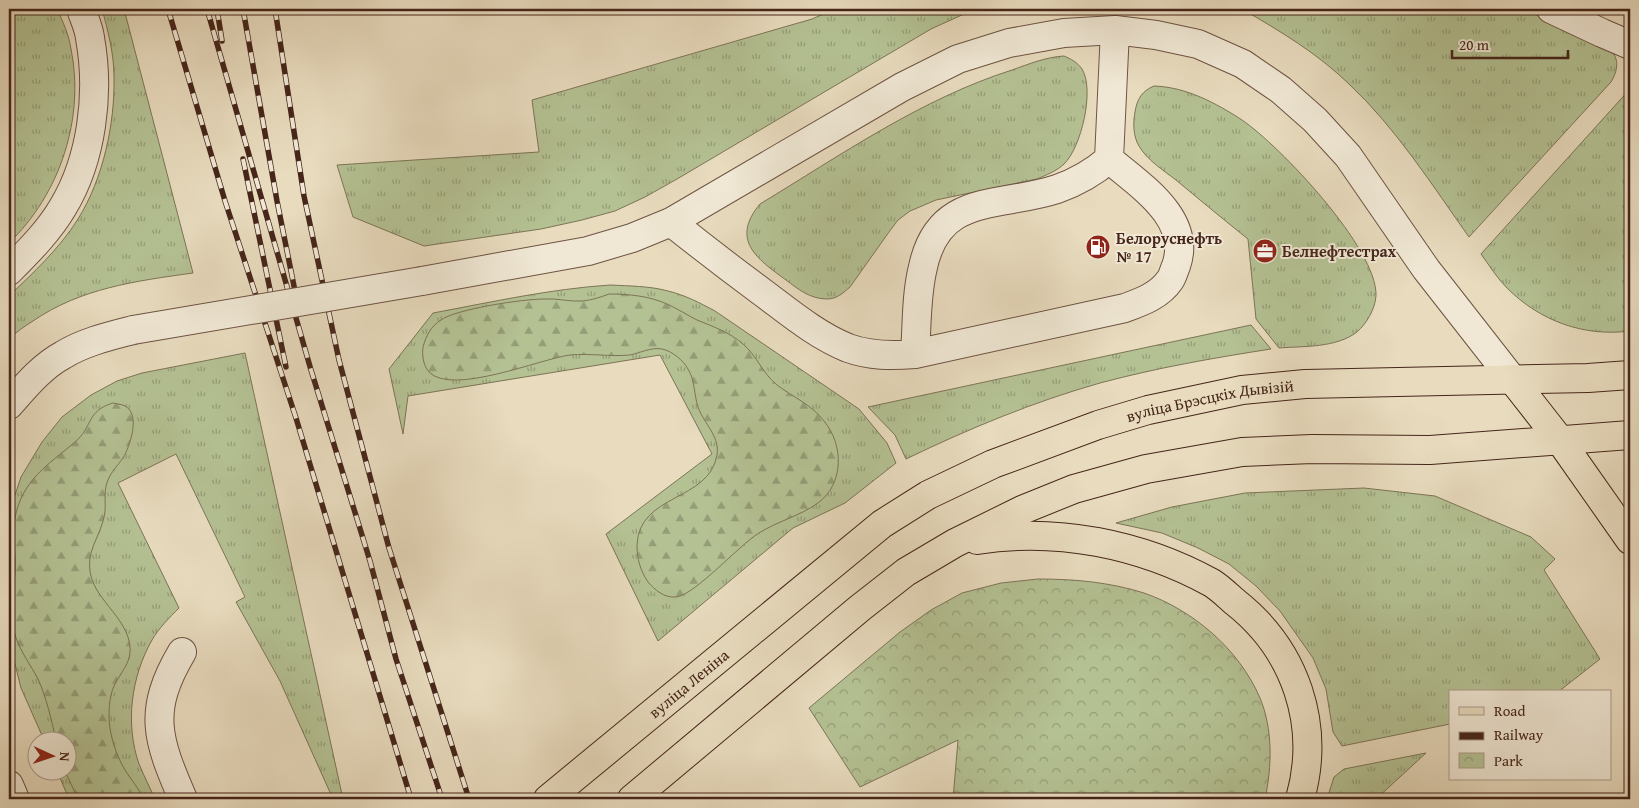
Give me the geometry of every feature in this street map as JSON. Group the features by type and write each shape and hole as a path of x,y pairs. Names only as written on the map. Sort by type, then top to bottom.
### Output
{"main road":[{"name":"вуліца Брэсцкіх Дывізій","path":"829,566 882,524 928,495 993,464 1148,410 1242,390 1305,384 1588,378 1630,375"},
{"path":"1512,379 1559,439 1630,540"},
{"path":"632,799 860,608 906,572 956,543 1022,510 1074,489 1146,468 1242,452 1312,449 1430,450 1630,434"},
{"path":"956,543 1004,535 1053,536 1099,542 1143,553 1213,584 1246,611 1272,640 1293,673 1302,702 1307,734 1304,787 1300,799"},
{"name":"вуліца Леніна","path":"548,799 829,566"}],"street":[{"path":"9,271 33,247 63,208 82,166 92,121 95,75 90,36 81,9"},
{"path":"1551,9 1630,45"},
{"path":"915,354 919,288 923,265 931,243 944,224 959,212 974,207 1055,190 1076,182 1094,172 1109,158 1115,30"},
{"path":"9,405 36,375 63,354 98,340 133,330 588,251 632,238 671,222 902,87 958,59 1009,43 1055,35 1115,30 1156,35 1198,44 1243,64 1281,90 1314,120 1348,156 1426,268 1512,379"},
{"path":"671,222 822,336 848,348 876,355 915,354 1125,308 1151,298 1171,280 1179,256 1178,234 1170,217 1159,203 1109,158"},
{"path":"182,652 165,685 160,707 159,725 162,744 183,799"},
{"path":"9,785 15,799"}],"green space":[{"path":"21,9 57,9 70,44 74,75 74,102 71,128 55,178 42,202 9,243 9,19"},
{"path":"102,9 124,9 193,273 130,283 90,293 51,310 9,339 9,296 46,260 71,230 87,203 101,169 110,132 114,95 112,51"},
{"path":"835,9 975,9 931,29 677,179 615,211 541,229 424,246 353,217 337,165 539,152 532,100 812,19"},
{"path":"1242,9 1523,9 1604,45 1613,52 1617,66 1611,82 1469,237 1398,138 1366,101 1337,73 1311,52"},
{"path":"1064,56 1074,61 1082,69 1086,78 1087,90 1081,132 1070,156 1058,169 1037,179 936,200 910,211 898,220 850,287 834,298 821,299 800,290 765,264 751,248 747,238 747,228 751,217 760,204 851,148 914,112 978,82 1038,61"},
{"path":"1154,86 1178,89 1200,97 1242,120 1279,151 1324,200 1361,252 1372,276 1376,296 1374,306 1367,320 1357,332 1330,344 1279,348 1256,319 1248,239 1146,156 1137,142 1134,116 1137,103 1143,93"},
{"path":"1630,89 1630,331 1613,332 1580,329 1548,318 1520,300 1496,276 1481,254"},
{"path":"610,285 661,289 686,297 715,311 859,409 887,443 896,463 845,503 793,528 658,641 606,534 712,454 660,355 408,396 403,434 389,369 433,313 543,293"},
{"path":"609,294 639,296 660,301 738,340 748,349 772,381 819,415 831,431 838,452 837,475 827,495 804,511 750,539 694,588 676,597 664,595 648,582 640,564 637,545 641,528 649,516 661,506 701,482 711,470 717,455 716,442 698,407 690,373 680,359 662,349 650,349 630,355 615,356 570,355 497,374 457,380 440,378 429,372 423,360 423,347 434,325 460,312 534,299 583,301"},
{"path":"1251,325 1271,349 1163,368 1075,390 1001,417 906,459 895,435 868,407"},
{"path":"245,353 343,799 333,799 280,681 236,602 245,597 176,454 118,483 179,608 161,627 152,640 139,669 132,701 132,733 135,749 139,764 155,799 69,799 61,780 78,780 78,730 40,730 21,688 9,640 9,513 21,477 42,442 62,417 91,395 117,381 142,373"},
{"path":"113,403 124,405 130,410 133,431 126,453 111,474 106,485 104,516 91,553 91,578 102,598 123,626 130,645 129,658 112,693 109,723 119,758 143,799 78,799 69,780 78,780 78,730 53,730 38,679 20,647 13,627 14,524 18,505 30,483 46,466 81,436 94,415 104,406"},
{"path":"1364,488 1435,496 1531,537 1555,559 1544,570 1600,659 1561,690 1449,690 1449,724 1342,746 1333,732 1326,689 1313,658 1280,611 1256,586 1229,564 1198,548 1162,533 1116,523 1172,507 1245,493"},
{"path":"1038,579 1091,582 1118,586 1144,593 1162,600 1197,621 1227,648 1251,680 1264,710 1270,748 1269,774 1265,799 953,799 958,740 860,787 809,708 900,632 931,610 962,593 1001,583"},
{"path":"1426,753 1376,799 1327,799 1334,777 1344,769"}],"railway":[{"path":"168,9 225,201 296,418 411,799"},
{"path":"207,9 311,370 370,561 396,659 442,799"},
{"path":"217,9 222,41"},
{"path":"243,9 296,296"},
{"path":"275,9 304,196 339,360 389,548 469,799"},
{"path":"243,159 286,367"}],"place":[{"name":"Белоруснефть № 17","path":"1098,247"},
{"name":"Белнефтестрах","path":"1265,251"}]}
